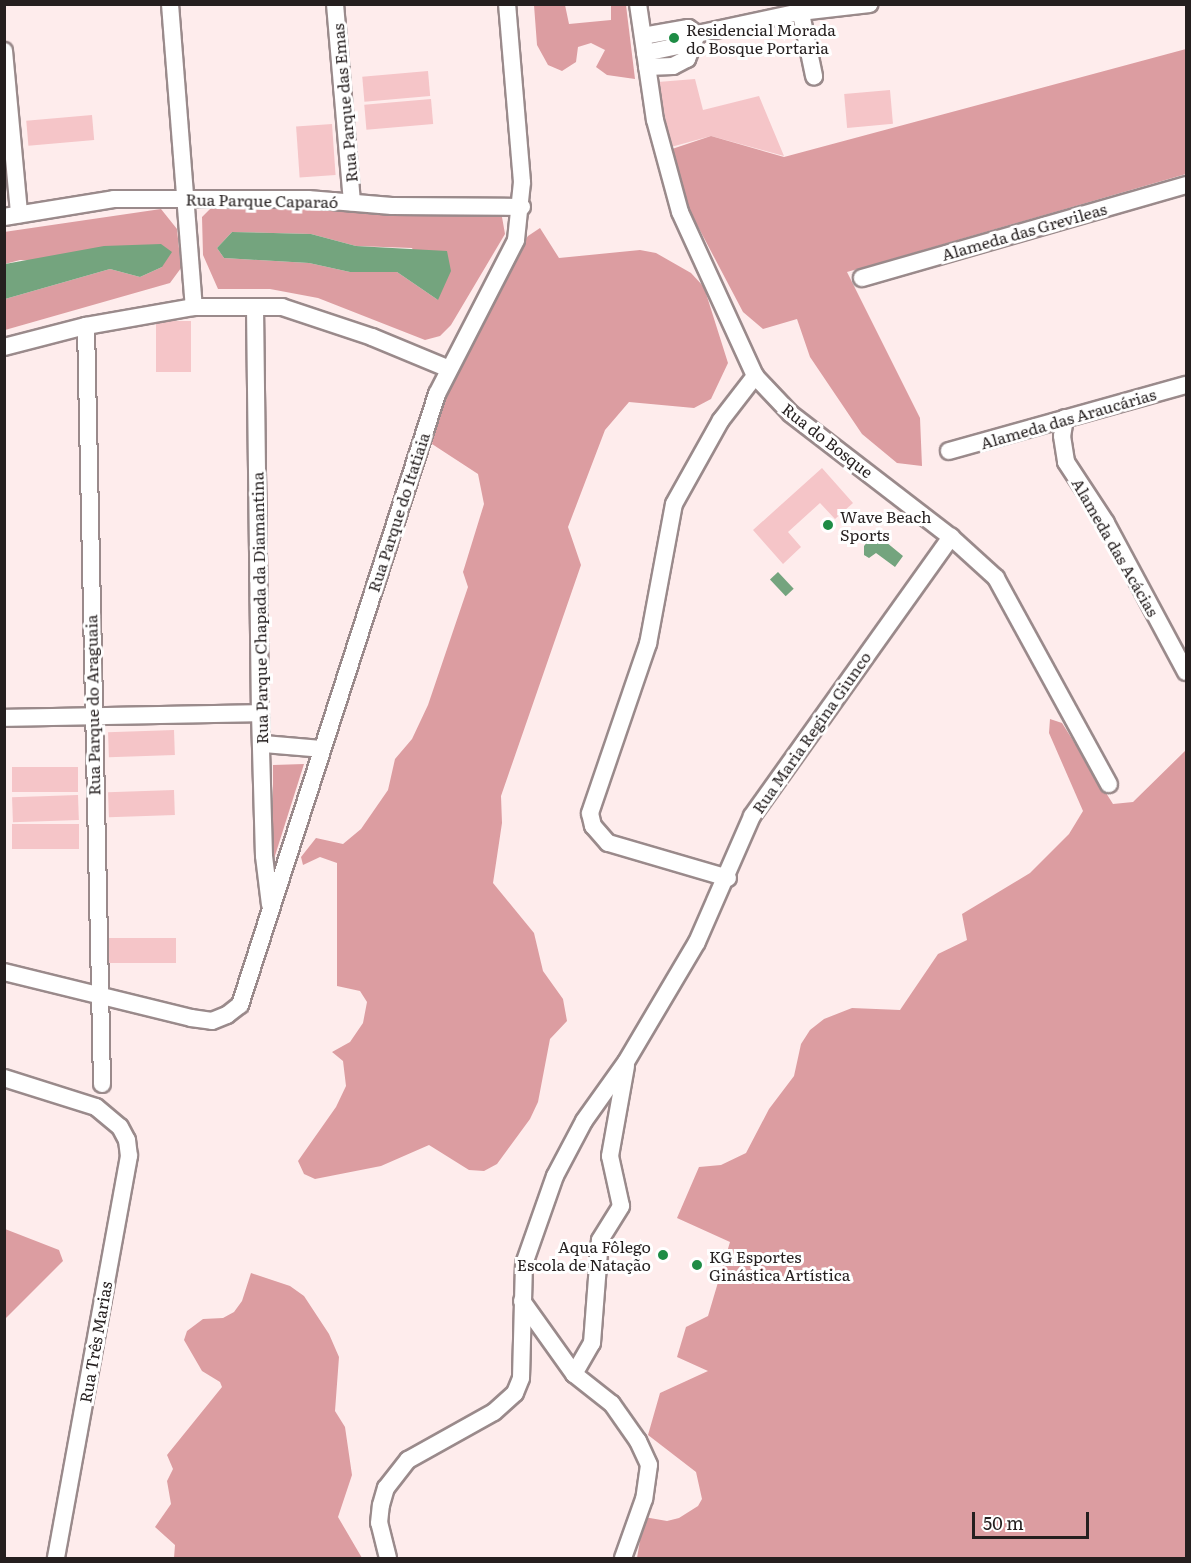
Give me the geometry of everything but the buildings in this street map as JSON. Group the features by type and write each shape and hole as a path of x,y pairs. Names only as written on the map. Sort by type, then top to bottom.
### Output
{"street":[{"path":"170,4 194,307"},
{"name":"Rua Parque das Emas","path":"335,4 352,202"},
{"name":"Rua Parque do Itatiaia","path":"98,996 212,1021 227,1015 240,1005 447,368 511,253 522,207 518,105 507,4"},
{"name":"Rua do Bosque","path":"639,4 656,120 680,212 755,376 791,414 951,537 996,578 1109,784"},
{"path":"646,60 679,46 697,34 800,8 870,4"},
{"path":"800,8 814,76"},
{"path":"643,36 688,28 697,34"},
{"path":"4,51 12,216"},
{"name":"Alameda das Grevileas","path":"862,278 1186,184"},
{"name":"Rua Parque Caparaó","path":"12,216 114,199 187,198 522,207"},
{"path":"4,347 86,326 194,307 282,307 310,315 447,368"},
{"name":"Rua Parque Chapada da Diamantina","path":"255,307 260,713 265,874 271,909"},
{"name":"Rua Parque do Araguaia","path":"86,326 98,996 102,1084"},
{"path":"728,878 608,843 593,826 590,813 648,644 674,504 721,420 755,376"},
{"name":"Alameda das Araucárias","path":"949,451 1186,385"},
{"name":"Alameda das Acácias","path":"1065,418 1062,436 1066,462 1106,523 1186,672"},
{"name":"Rua Maria Regina Giunco","path":"388,1558 379,1523 386,1488 408,1460 494,1412 515,1393 521,1378 521,1300 524,1264 555,1176 584,1121 626,1062 697,942 728,878 752,816 951,537"},
{"path":"4,718 260,713"},
{"path":"262,744 322,748"},
{"path":"4,972 98,996"},
{"path":"574,1374 592,1343 600,1240 621,1206 610,1156 626,1062"},
{"name":"Rua Três Marias","path":"4,1078 96,1107 120,1127 129,1156 56,1558"},
{"path":"521,1300 574,1374 612,1404 638,1441 648,1465 644,1499 623,1558"}],"shaded area":[{"path":"534,5 565,5 569,24 611,20 611,5 626,5 635,79 607,75 596,67 605,50 591,43 578,47 576,62 562,71 548,65 537,45"},
{"path":"1186,49 1186,174 847,272 920,418 922,466 897,463 862,434 810,357 797,319 763,329 743,312 684,200 672,149 711,136 784,157"},
{"path":"428,71 430,96 364,102 362,77"},
{"path":"695,79 703,110 759,96 784,156 711,136 671,147 658,82"},
{"path":"890,90 893,124 847,128 844,94"},
{"path":"431,99 433,124 366,130 364,105"},
{"path":"92,115 94,140 28,146 26,121"},
{"path":"332,124 336,175 300,177 296,127"},
{"path":"217,202 487,209 502,217 505,234 451,325 440,336 425,340 318,298 270,289 218,289 203,255 202,217","holes":["232,232 311,234 356,246 412,248 438,300 397,272 350,272 309,263 224,258 217,248"]},
{"path":"161,209 177,229 181,268 170,283 5,330 5,299 110,269 140,277 162,267 20,260 5,264 4,232"},
{"path":"540,228 559,258 640,250 656,253 691,273 704,287 728,363 711,399 694,408 629,402 605,430 568,527 581,565 501,796 502,823 493,883 534,933 543,971 563,999 567,1021 550,1039 538,1102 530,1119 497,1164 484,1171 469,1170 429,1145 381,1166 315,1179 304,1174 298,1161 336,1107 346,1086 343,1061 332,1052 350,1042 363,1023 367,1002 360,991 337,986 337,863 320,857 303,865 301,857 316,838 343,844 361,829 388,790 395,759 412,739 428,705 468,587 463,572 484,504 478,474 432,444 435,423 505,269 528,236"},
{"path":"232,232 311,234 356,246 447,251 451,271 438,300 397,272 350,272 309,263 224,258 217,248"},
{"path":"161,244 172,252 162,267 140,277 110,269 5,299 5,264 104,246"},
{"path":"156,321 191,321 191,372 156,372"},
{"path":"822,468 853,503 835,519 820,503 788,532 801,547 783,564 753,530"},
{"path":"875,533 903,556 895,567 876,553 869,558 864,555 864,546"},
{"path":"778,572 794,589 786,596 770,580"},
{"path":"1050,719 1062,723 1113,804 1133,802 1186,750 1186,1558 637,1558 644,1517 667,1521 679,1518 698,1506 702,1499 696,1472 648,1435 660,1393 708,1371 677,1357 686,1327 708,1316 730,1242 677,1218 699,1167 721,1165 746,1153 769,1109 794,1076 801,1044 810,1030 824,1019 852,1008 900,1010 938,954 967,940 962,914 1030,873 1069,834 1083,811 1049,733"},
{"path":"174,730 175,755 109,757 108,732"},
{"path":"304,764 273,862 273,765"},
{"path":"12,767 78,767 78,792 12,792"},
{"path":"174,790 175,815 109,817 108,792"},
{"path":"78,795 79,820 13,822 12,797"},
{"path":"12,824 79,824 79,849 12,849"},
{"path":"109,938 176,938 176,963 109,963"},
{"path":"5,1229 59,1250 63,1261 5,1319"},
{"path":"251,1273 290,1286 304,1296 329,1334 339,1357 335,1411 345,1427 352,1475 338,1517 362,1558 174,1558 175,1545 155,1527 171,1504 167,1481 173,1469 167,1455 222,1387 220,1382 202,1371 184,1340 187,1331 203,1319 223,1318 234,1312 242,1301"}],"place":[{"name":"Residencial Morada do Bosque Portaria","path":"674,38"},
{"name":"Wave Beach Sports","path":"828,525"},
{"name":"Aqua Fôlego Escola de Natação","path":"663,1255"},
{"name":"KG Esportes Ginástica Artística","path":"697,1265"}]}
